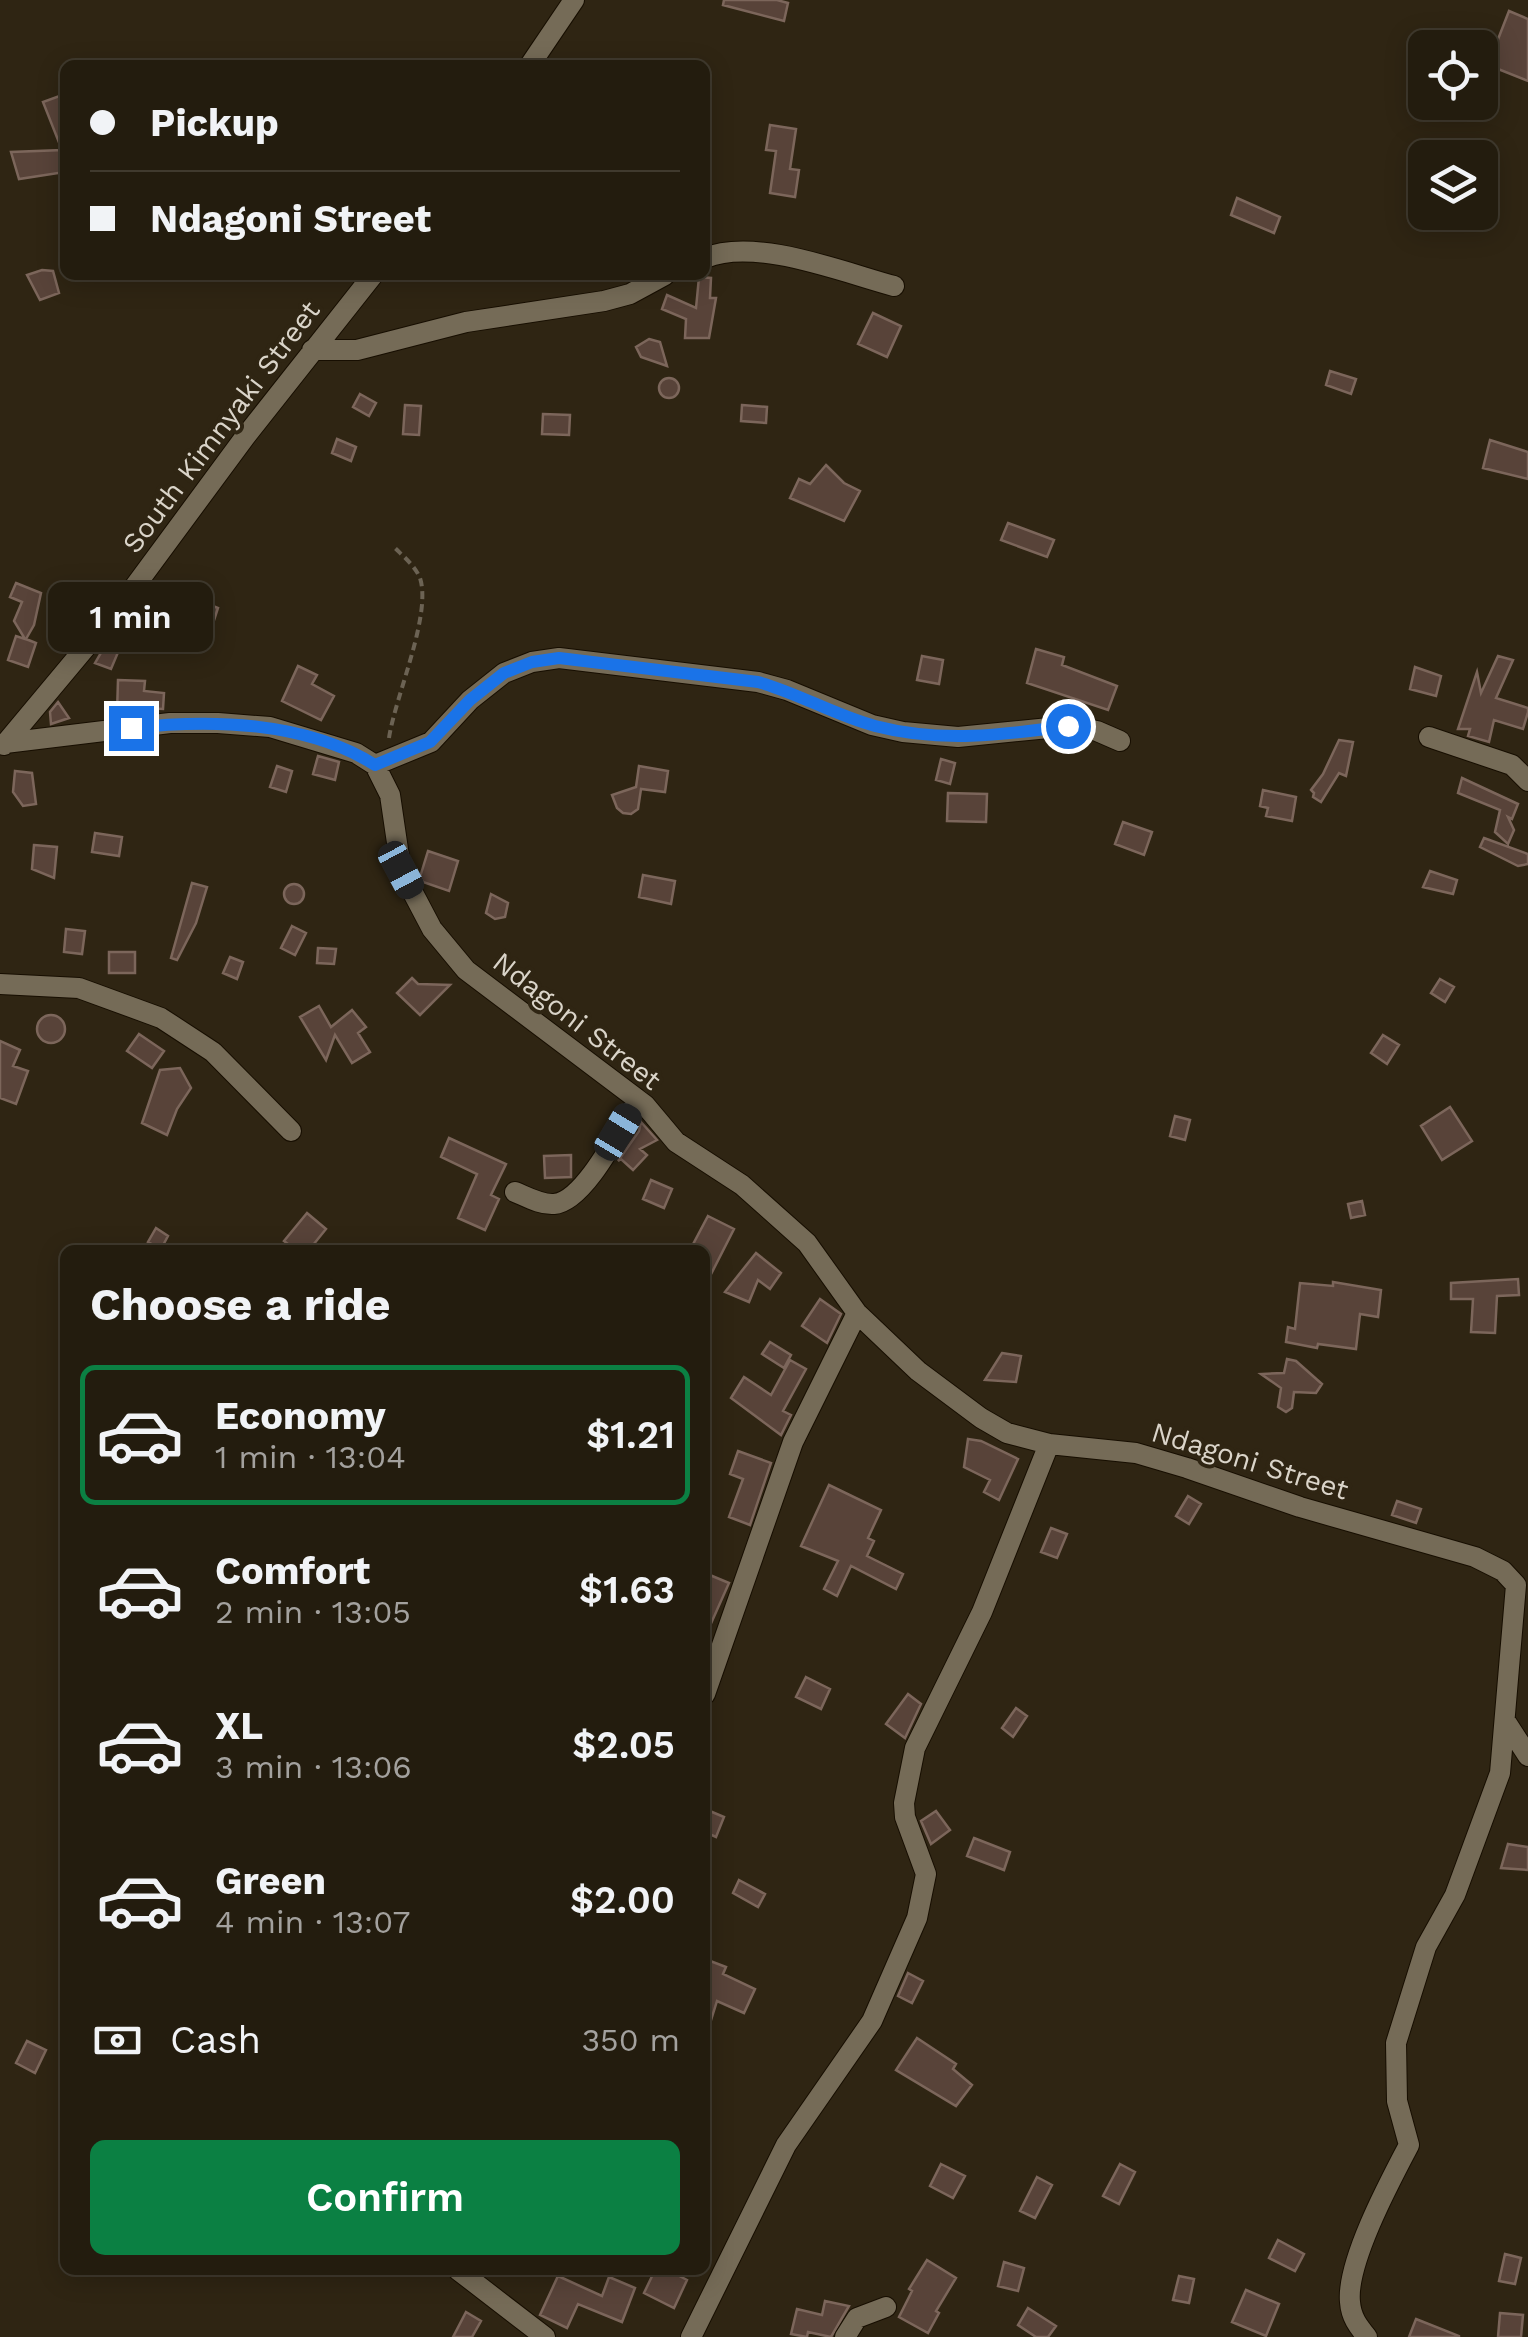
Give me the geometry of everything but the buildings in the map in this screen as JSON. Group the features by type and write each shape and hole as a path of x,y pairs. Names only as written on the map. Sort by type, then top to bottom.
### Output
{"street":[{"path":"533,60 574,0"},
{"path":"710,256 747,250 894,286"},
{"name":"South Kimnyaki Street","path":"3,747 121,604 368,280"},
{"path":"312,350 357,350 466,322 604,301 630,294 656,280"},
{"path":"3,747 170,724 218,723 270,727 382,762 430,742 470,700 504,673 532,662 559,658 758,682 872,725 928,736 958,737 1068,726 1097,731 1120,741"},
{"path":"1430,737 1512,765 1528,781"},
{"name":"Ndagoni Street","path":"382,762 401,870 432,929 466,970 638,1100 676,1142 742,1186 807,1243 857,1313 918,1370 981,1418 1006,1432 1050,1444 1136,1453 1187,1468 1300,1507 1475,1557 1522,1578 1500,1773 1456,1895 1426,1947 1396,2042 1396,2102 1408,2145 1368,2230 1352,2277 1350,2300 1354,2321 1367,2337"},
{"path":"0,984 79,988 161,1018 213,1052 291,1132"},
{"path":"515,1192 543,1204 568,1200 598,1165 638,1100"},
{"path":"710,1682 793,1442 857,1313"},
{"path":"691,2337 786,2145 872,2022 917,1918 926,1874 905,1817 904,1802 915,1748 982,1612 1050,1444"},
{"path":"1505,1720 1528,1756"},
{"path":"465,2275 546,2337"},
{"path":"845,2337 858,2318 886,2307"}],"path":[{"path":"382,762 421,615 420,578 396,548"}],"route":[{"path":"131,728 218,723 270,727 356,753 375,765 430,742 470,700 504,673 532,662 559,658 758,682 872,725 928,736 1014,733 1068,726"}]}
